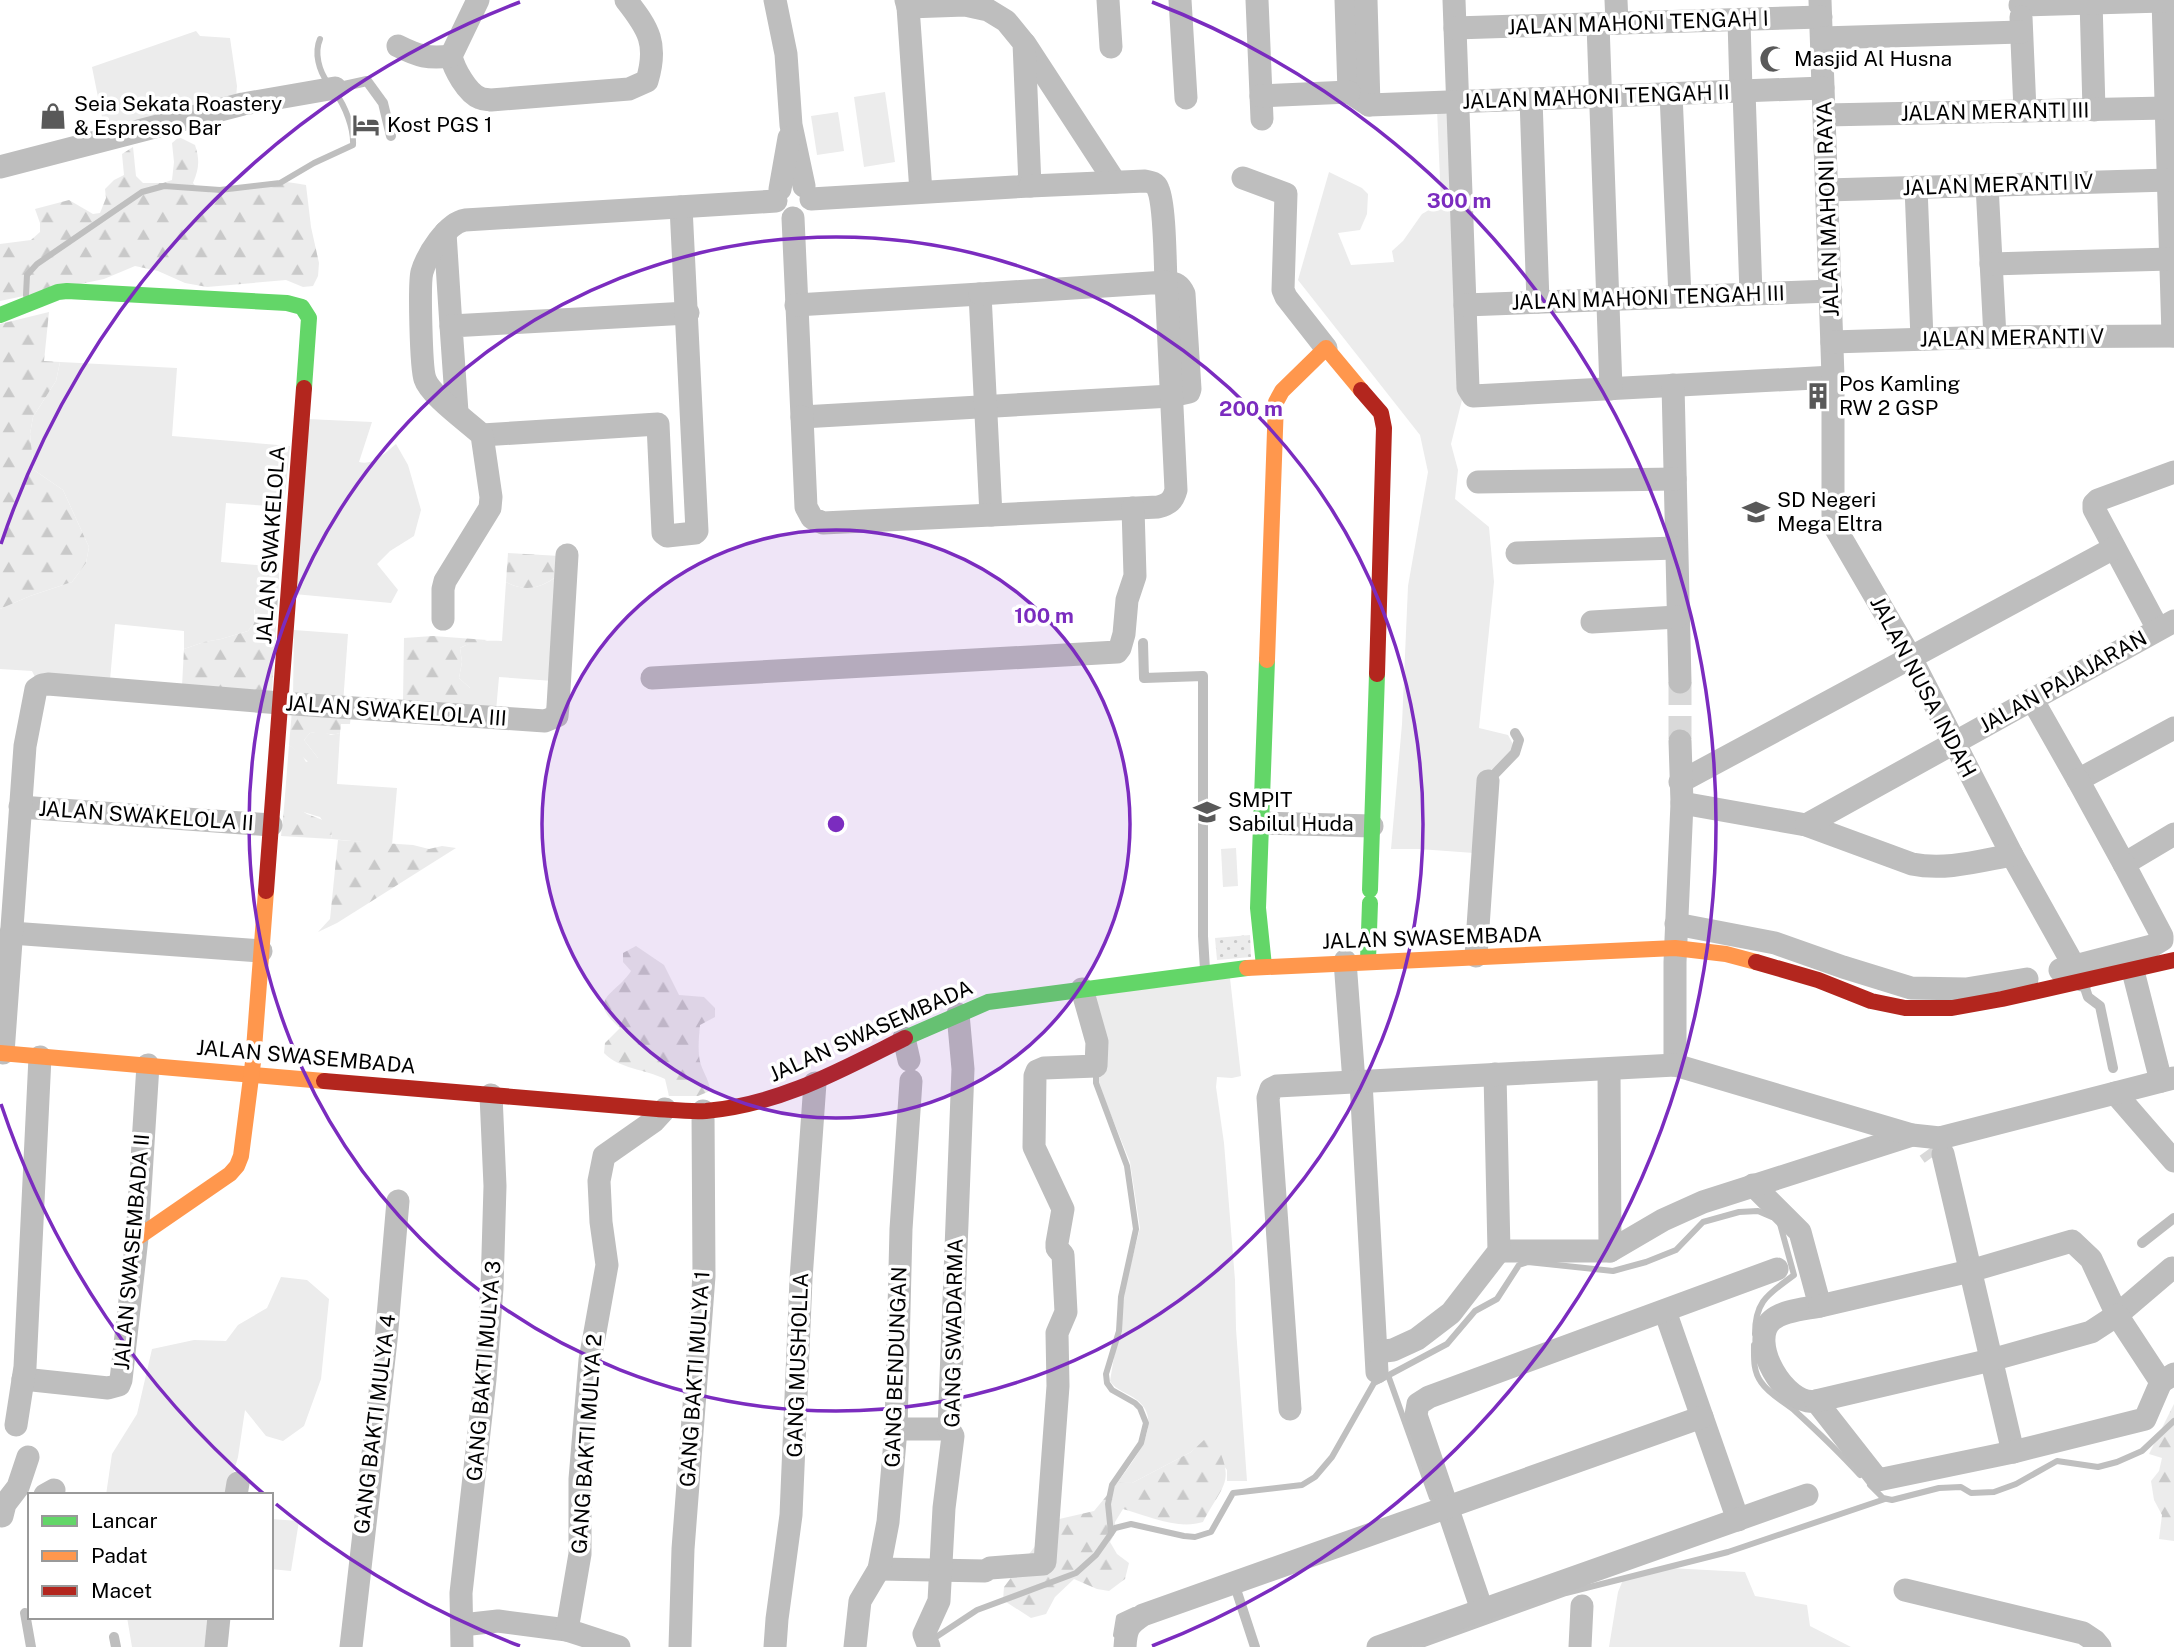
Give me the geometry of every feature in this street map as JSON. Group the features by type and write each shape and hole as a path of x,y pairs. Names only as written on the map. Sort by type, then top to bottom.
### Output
{"street":[{"path":"478,0 451,56 470,91 479,98 492,100 629,89 647,81 653,61 651,39 626,0"},
{"path":"775,0 786,54 791,125 808,193 808,210 804,215 793,218 783,215 778,195 791,125"},
{"path":"1108,0 1111,47"},
{"path":"1180,0 1186,98"},
{"path":"1257,0 1261,107 1349,92 1369,105"},
{"path":"1346,0 1349,92"},
{"path":"1366,0 1369,105"},
{"path":"1454,0 1468,388 1473,396 1833,377"},
{"path":"1611,389 1601,97 1608,24 1616,0"},
{"path":"2091,1 2094,110"},
{"path":"2025,111 2020,3 2163,1 2173,336"},
{"path":"921,192 907,3 965,5 988,10 1006,21 1024,43 1115,182"},
{"name":"JALAN MAHONI TENGAH I","path":"1455,28 1821,18 2021,32"},
{"name":"JALAN MAHONI RAYA","path":"1821,18 1830,291 1842,341 1833,377"},
{"path":"1739,20 1751,294"},
{"path":"1024,43 1030,186"},
{"path":"398,46 419,57 451,56"},
{"name":"JALAN MAHONI TENGAH II","path":"1369,105 1823,88"},
{"path":"0,167 243,104 332,89"},
{"path":"1671,94 1679,297"},
{"path":"1531,99 1538,302"},
{"name":"JALAN MERANTI III","path":"1825,115 2166,108"},
{"path":"1243,178 1286,194 1283,290 1326,348 1381,413 1384,428 1368,960"},
{"name":"JALAN MERANTI IV","path":"1827,190 2168,180"},
{"path":"443,619 445,581 490,508 491,497 482,435 432,392 425,379 420,289 422,272 445,233 454,223 465,220 681,207 778,195 794,183 808,193 921,192 1115,182 1154,183 1158,188 1161,212 1166,282 1177,331 1171,396 1176,491 1174,499 1158,507 822,523 812,518 806,507 793,218"},
{"path":"1987,185 1995,337"},
{"path":"1916,187 1922,339"},
{"path":"658,424 663,533 667,536 695,533 693,422 681,207"},
{"path":"445,233 457,412"},
{"path":"1991,264 2171,259"},
{"path":"796,305 1166,282"},
{"name":"JALAN SWAKELOLA","path":"0,315 67,291 279,302 302,307 306,311 309,325 246,1133 237,1166 230,1174 137,1238"},
{"name":"JALAN MAHONI TENGAH III","path":"1465,305 1830,291"},
{"path":"980,294 991,515"},
{"path":"451,326 688,313"},
{"name":"JALAN MERANTI V","path":"1842,341 2173,336"},
{"path":"1264,966 1258,908 1276,402 1282,391 1326,348"},
{"name":"JALAN NUSA INDAH","path":"1833,377 1833,524 1911,658 1952,742 2078,973"},
{"path":"1673,385 1680,682"},
{"path":"802,417 1171,396"},
{"path":"482,435 693,422"},
{"path":"2166,625 2115,548 2094,509 2094,504 2098,500 2174,472"},
{"path":"1478,482 1675,479"},
{"path":"652,678 1117,652 1124,634 1128,600 1135,576 1133,508"},
{"path":"1517,553 1676,548"},
{"path":"1681,792 1911,658 2115,548"},
{"name":"JALAN SWAKELOLA III","path":"20,807 25,746 36,690 48,684 281,703 545,721 552,719 557,716 558,706 567,555"},
{"path":"1592,622 1677,617"},
{"name":"JALAN PAJAJARAN","path":"1805,825 2166,625"},
{"path":"1676,924 1775,943 1912,988 1966,989 2078,973 2162,940 2124,864 2032,698"},
{"path":"2078,780 2174,728"},
{"path":"1675,1065 1680,741"},
{"path":"1476,956 1488,781"},
{"path":"1681,792 1805,825 1912,864 1928,867 1950,866 2012,855"},
{"path":"2,1053 19,853 20,807"},
{"name":"JALAN SWAKELOLA II","path":"20,807 271,825"},
{"path":"1261,823 1372,826"},
{"path":"2124,864 2174,834"},
{"path":"11,933 261,951"},
{"name":"JALAN SWASEMBADA","path":"2,1053 703,1111 743,1107 815,1083 908,1059 958,1014 988,1002 1264,966 1675,948 1726,954 1818,979 1871,1001 1905,1008 1952,1008 2002,999 2078,973 2133,971 2174,960"},
{"path":"1345,961 1357,1082 1377,1362 1393,1350 1417,1339 1451,1313 1499,1251 1495,1074"},
{"path":"1499,1251 1610,1251 1663,1220 1703,1202 1752,1185 1934,1147 2167,1080 2133,971"},
{"path":"879,1569 985,1571 990,1568 1045,1562 1058,1386 1057,1333 1066,1312 1063,1255 1057,1243 1063,1209 1034,1153 1035,1076 1037,1071 1044,1068 1096,1066 1097,1042 1082,989"},
{"name":"GANG SWADARMA","path":"926,1641 939,1601 944,1508 953,1436 949,1429 963,1069 958,1014"},
{"path":"16,1425 23,1379 40,1057"},
{"name":"GANG BENDUNGAN","path":"855,1647 860,1601 879,1569 887,1530 896,1429 908,1059"},
{"name":"JALAN SWASEMBADA II","path":"23,1379 108,1388 118,1385 121,1380 137,1238 148,1065"},
{"path":"1290,1409 1268,1098 1271,1089 1277,1086 1675,1065 1934,1147"},
{"path":"1609,1069 1610,1251"},
{"name":"GANG MUSHOLLA","path":"775,1647 791,1516 801,1279 815,1083"},
{"path":"2115,1093 2174,1161"},
{"name":"GANG BAKTI MULYA 3","path":"462,1636 461,1593 480,1434 492,1288 495,1186 491,1095"},
{"name":"GANG BAKTI MULYA 2","path":"567,1630 579,1554 580,1479 590,1360 607,1265 599,1181 604,1156 654,1121 666,1109"},
{"name":"GANG BAKTI MULYA 1","path":"681,1647 682,1549 704,1276 703,1111"},
{"path":"1934,1147 1970,1271 2012,1452"},
{"path":"1752,1185 1800,1232 1820,1306"},
{"name":"GANG BAKTI MULYA 4","path":"351,1647 386,1340 398,1201"},
{"path":"1816,1401 1878,1480 2012,1452 2145,1419 2167,1378 2117,1315 2091,1259 2072,1241 1970,1271 1775,1317 1767,1325 1766,1352 1771,1368 1785,1387 1807,1403 1991,1360 2091,1332 2117,1315 2172,1268"},
{"path":"1482,1610 1416,1415 1418,1404 1429,1397 1777,1269"},
{"path":"1664,1311 1738,1520"},
{"path":"1125,1647 1125,1636 1130,1624 1143,1615 1702,1417"},
{"path":"896,1429 949,1429"},
{"path":"1,1516 5,1504 18,1487 28,1457"},
{"path":"1378,1647 1807,1495"},
{"path":"1,1516 28,1503"},
{"path":"1905,1590 2083,1633 2099,1647"},
{"path":"1580,1647 1583,1606"},
{"path":"216,1647 219,1619"},
{"path":"462,1636 498,1621 567,1630 619,1647"}],"lane":[{"path":"332,89 367,81 383,103 391,136"},
{"path":"1143,643 1144,678 1203,676 1203,936 1206,973"},
{"path":"1488,781 1516,753 1519,740 1515,733"},
{"path":"2078,973 2088,997 2100,1006 2113,1068"},
{"path":"2142,1243 2174,1218"},
{"path":"1234,1583 1255,1647"},
{"path":"25,1613 31,1647"}],"green space":[{"path":"196,31 200,36 230,38 237,86 236,98 105,132 92,67"},
{"path":"885,92 895,162 864,167 854,97"},
{"path":"1450,108 1463,396 1451,444 1458,470 1455,499 1489,527 1494,582 1479,728 1508,735 1514,746 1505,761 1480,777 1474,853 1391,849 1402,724 1408,586 1428,472 1420,435 1298,280 1329,172 1362,188 1368,194 1367,214 1360,230 1338,233 1351,265 1394,262 1392,251 1403,241 1422,214 1441,203 1437,109"},
{"path":"838,112 844,151 817,155 811,116"},
{"path":"179,137 195,145 198,164 193,183 200,189 221,193 269,183 306,185 319,263 318,276 313,286 303,287 286,280 207,287 185,283 158,271 135,266 104,279 0,301 0,244 31,240 40,232 35,209 69,200 93,214 100,213 106,198 105,189 124,175 122,154 133,147 136,176 143,183 172,180 172,143"},
{"path":"49,312 44,361 60,362 56,381 33,417 30,434 34,470 63,490 89,547 86,563 72,582 0,609 0,324"},
{"path":"60,362 177,368 172,436 290,446 284,507 226,503 221,562 279,567 279,580 254,610 255,621 248,631 184,649 184,631 115,624 110,680 35,677 32,671 0,669 0,609 72,582 86,563 89,547 63,490 34,470 30,434 33,417 56,381"},
{"path":"307,419 372,422 359,462 374,460 396,444 408,465 421,510 414,536 390,551 377,564 398,590 391,603 294,594"},
{"path":"508,553 560,556 557,576 532,588 506,582"},
{"path":"557,576 553,681 499,677 496,711 463,707 470,688 459,678 462,662 460,648 480,642 502,641 506,582 532,588"},
{"path":"279,580 272,691 182,686 184,649 248,631 255,621 254,593 268,583"},
{"path":"294,630 348,634 343,704 293,698"},
{"path":"433,636 487,640 460,648 462,662 459,678 470,688 471,699 463,707 403,701 404,638"},
{"path":"292,710 351,714 350,724 341,724 340,733 310,733 304,740 318,758 319,765 313,766 289,745"},
{"path":"321,731 331,735 340,733 337,784 397,788 392,845 332,839 320,817 284,808 289,745 302,755 306,762 318,758 304,740 310,733"},
{"path":"294,806 328,822 332,839 281,836 284,808"},
{"path":"338,840 413,845 429,849 442,846 456,848 337,923 318,932 330,919"},
{"path":"1236,848 1238,886 1223,887 1221,849"},
{"path":"1250,935 1251,957 1217,960 1215,938"},
{"path":"636,946 664,965 679,995 704,997 715,1008 715,1017 700,1025 699,1040 700,1060 710,1091 698,1096 669,1096 665,1079 625,1066 604,1053 605,1043 620,1028 610,1018 604,1003 631,971 623,962 623,953"},
{"path":"1230,978 1241,1076 1217,1077 1216,1087 1224,1143 1235,1280 1247,1481 1227,1481 1227,1470 1205,1440 1191,1452 1132,1483 1118,1482 1144,1442 1148,1419 1145,1409 1137,1400 1110,1381 1127,1279 1140,1228 1130,1162 1098,1083 1090,996"},
{"path":"281,1277 307,1280 329,1299 321,1379 304,1426 283,1441 266,1436 245,1410 238,1457 228,1493 106,1493 112,1454 137,1414 152,1349 194,1340 226,1341 238,1325 267,1308"},
{"path":"2174,1404 2174,1541 2159,1539 2162,1515 2154,1500 2151,1481 2159,1471 2162,1458 2149,1454"},
{"path":"1204,1440 1215,1441 1226,1475 1221,1491 1203,1522 1173,1523 1123,1509 1115,1522 1115,1533 1110,1542 1117,1554 1129,1563 1125,1579 1109,1591 1074,1579 1055,1597 1046,1614 1031,1618 1003,1600 1004,1587 1055,1520 1094,1511 1118,1482 1132,1483 1191,1452"},
{"path":"273,1519 299,1521 291,1571 273,1569"},
{"path":"1669,1568 1745,1572 1755,1596 1807,1605 1810,1626 1851,1647 1609,1647 1618,1592 1623,1580"},
{"path":"127,1619 209,1619 205,1647 132,1647"}],"waterway":[{"path":"320,39 318,62 328,83"},
{"path":"26,295 27,275 37,264 142,192 164,186 220,190 280,183 353,145 348,117 335,92"},
{"path":"1096,1073 1096,1083 1127,1166 1136,1229 1121,1297 1119,1331 1106,1374 1107,1383 1112,1390 1140,1408 1146,1423 1141,1443 1112,1485 1108,1504 1111,1533"},
{"path":"930,1641 977,1610 1076,1573 1096,1555 1115,1528 1131,1524 1195,1537 1211,1532 1233,1493 1302,1485 1315,1477 1332,1457 1374,1383 1447,1344 1475,1311 1497,1299 1519,1265 1528,1262 1613,1271 1676,1250 1703,1222 1739,1212 1758,1211 1772,1217"},
{"path":"1755,1334 1761,1305 1771,1293 1794,1275 1780,1224"},
{"path":"1754,1345 1755,1369 1764,1386 1803,1418 1860,1475"},
{"path":"1388,1375 1432,1498"},
{"path":"1870,1485 1883,1498 1892,1500 1939,1488 1961,1487 1971,1493 1994,1492 2016,1484 2057,1461 2098,1467 2117,1462 2142,1451 2174,1421"},
{"path":"1416,1647 1566,1593 1728,1552 1885,1499"},
{"path":"1116,1635 1119,1617 1134,1610"}],"tunnel":[{"path":"1680,682 1680,741"},
{"path":"1929,1149 1934,1156"}],"traffic: fast":[{"path":"0,315 67,291 287,303 302,307 309,318 304,388"},
{"path":"1264,966 1258,908 1267,660"},
{"path":"1370,890 1377,674"},
{"path":"1368,960 1370,903"},
{"path":"905,1038 988,1002 1247,968"}],"traffic: slow":[{"path":"1267,660 1276,402 1282,391 1326,348 1361,390"},
{"path":"137,1238 230,1174 241,1156 253,1062 266,891"},
{"path":"1247,968 1675,948 1726,954 1756,962"},
{"path":"0,1053 324,1081"}],"traffic: jam":[{"path":"266,891 304,388"},
{"path":"1361,390 1381,413 1384,428 1377,674"},
{"path":"1756,962 1818,980 1871,1001 1905,1008 1952,1008 2174,960"},
{"path":"324,1081 706,1111 785,1094 833,1074 905,1038"}],"place":[{"name":"Masjid Al Husna","path":"1773,59"},
{"name":"Seia Sekata Roastery & Espresso Bar","path":"53,116"},
{"name":"Kost PGS 1","path":"366,125"},
{"name":"Pos Kamling RW 2 GSP","path":"1818,396"},
{"name":"SD Negeri Mega Eltra","path":"1756,512"},
{"name":"SMPIT Sabilul Huda","path":"1207,812"}]}
